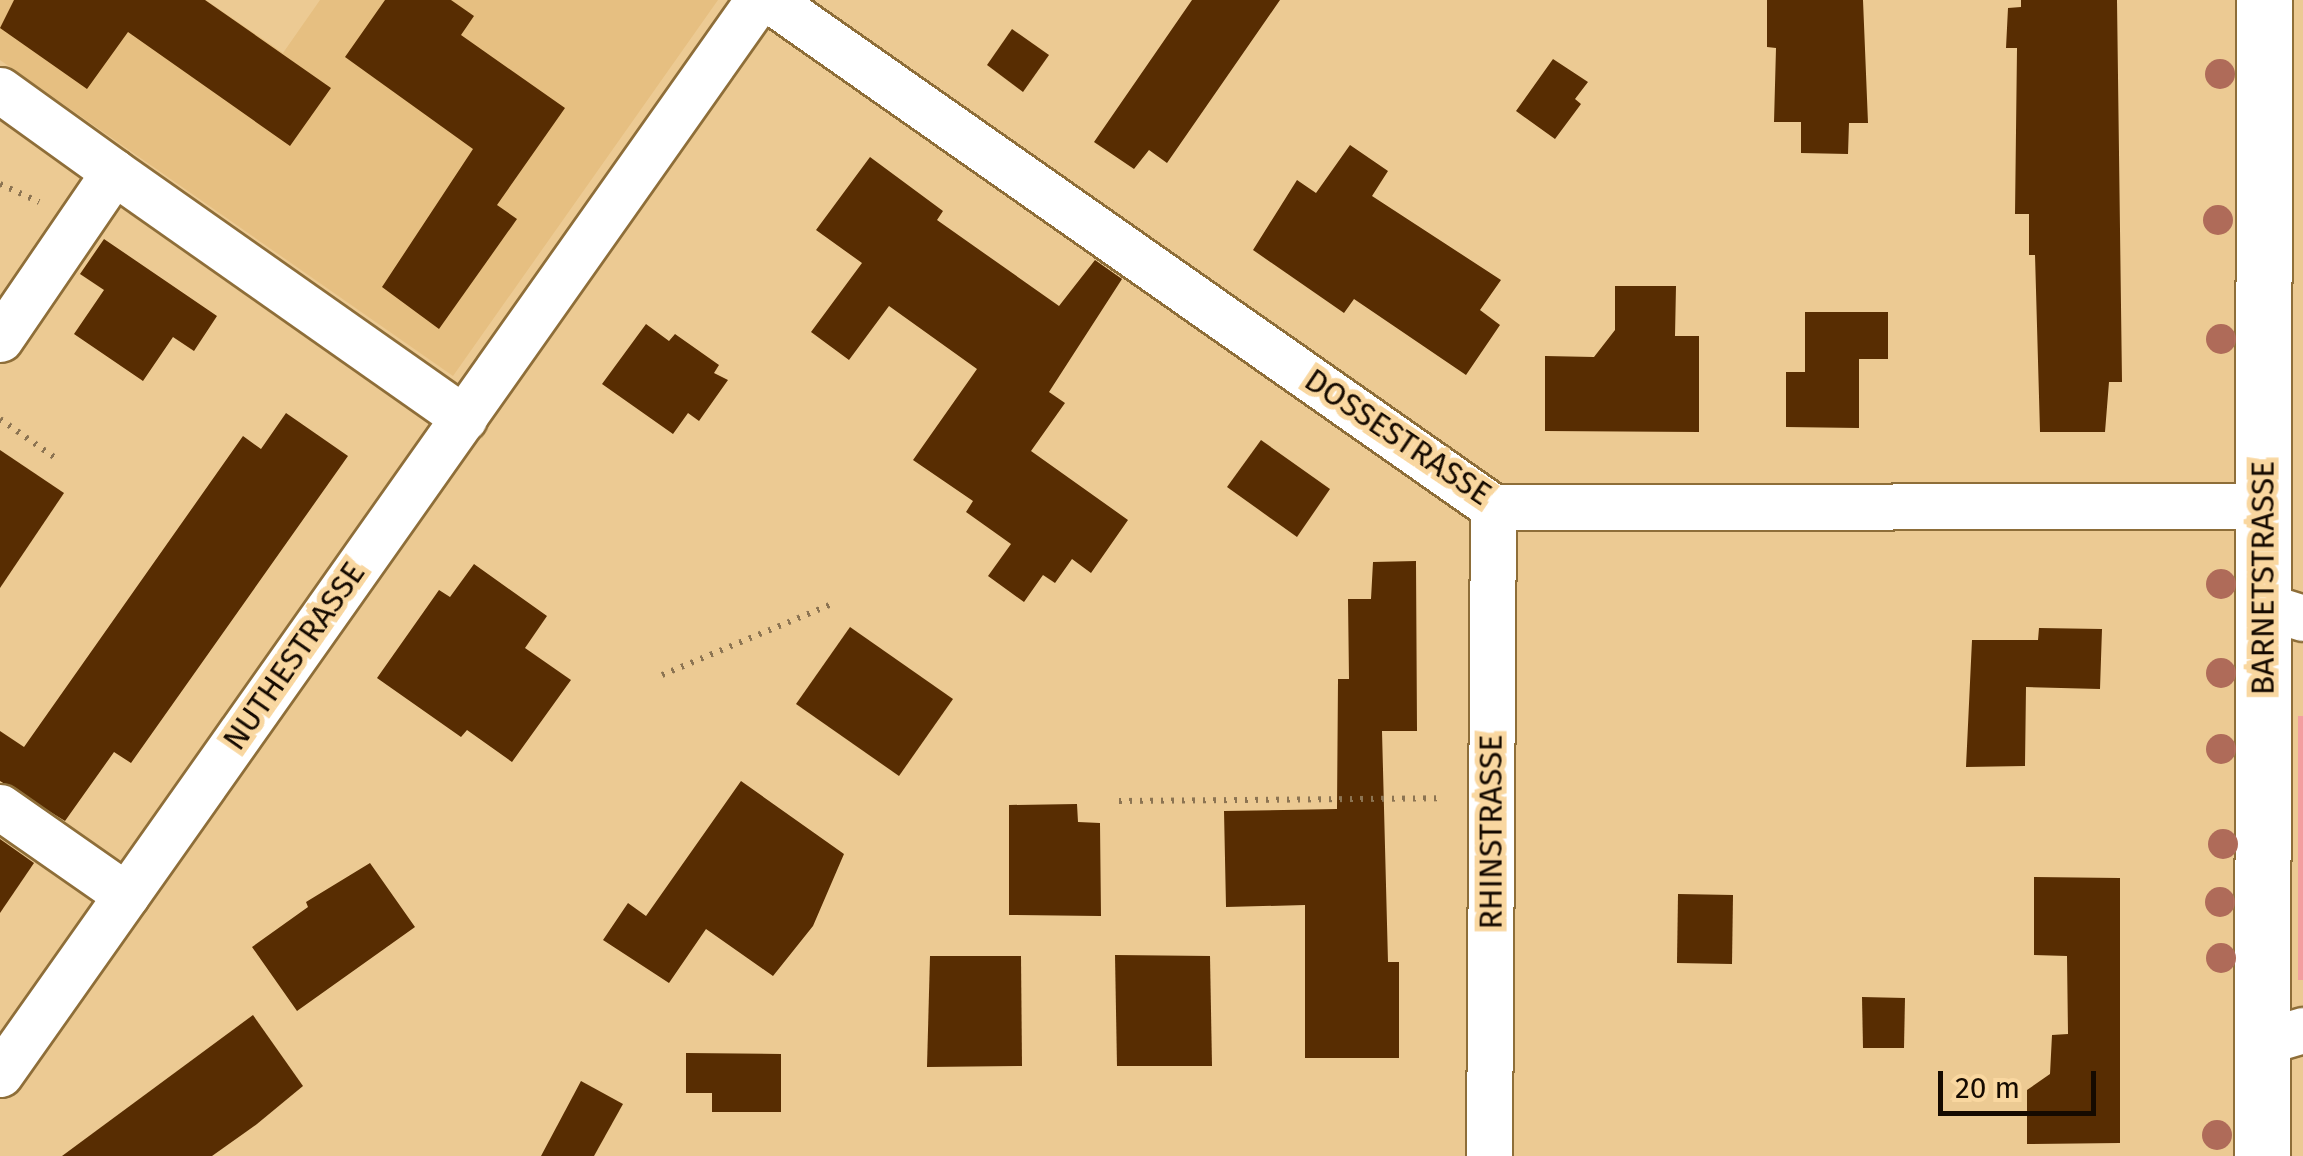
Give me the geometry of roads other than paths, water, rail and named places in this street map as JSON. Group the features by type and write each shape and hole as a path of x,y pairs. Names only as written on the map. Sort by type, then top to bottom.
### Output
{"street":[{"name":"NUTHESTRASSE","path":"0,1074 758,0"},
{"name":"DOSSESTRASSE","path":"770,0 1493,507 2262,506"},
{"name":"BARNETSTRASSE","path":"2262,1156 2283,1036 2283,612 2262,506 2264,0"},
{"path":"0,90 464,418"},
{"path":"0,339 114,172"},
{"name":"RHINSTRASSE","path":"1489,1156 1493,507"},
{"path":"0,807 126,895"}]}
